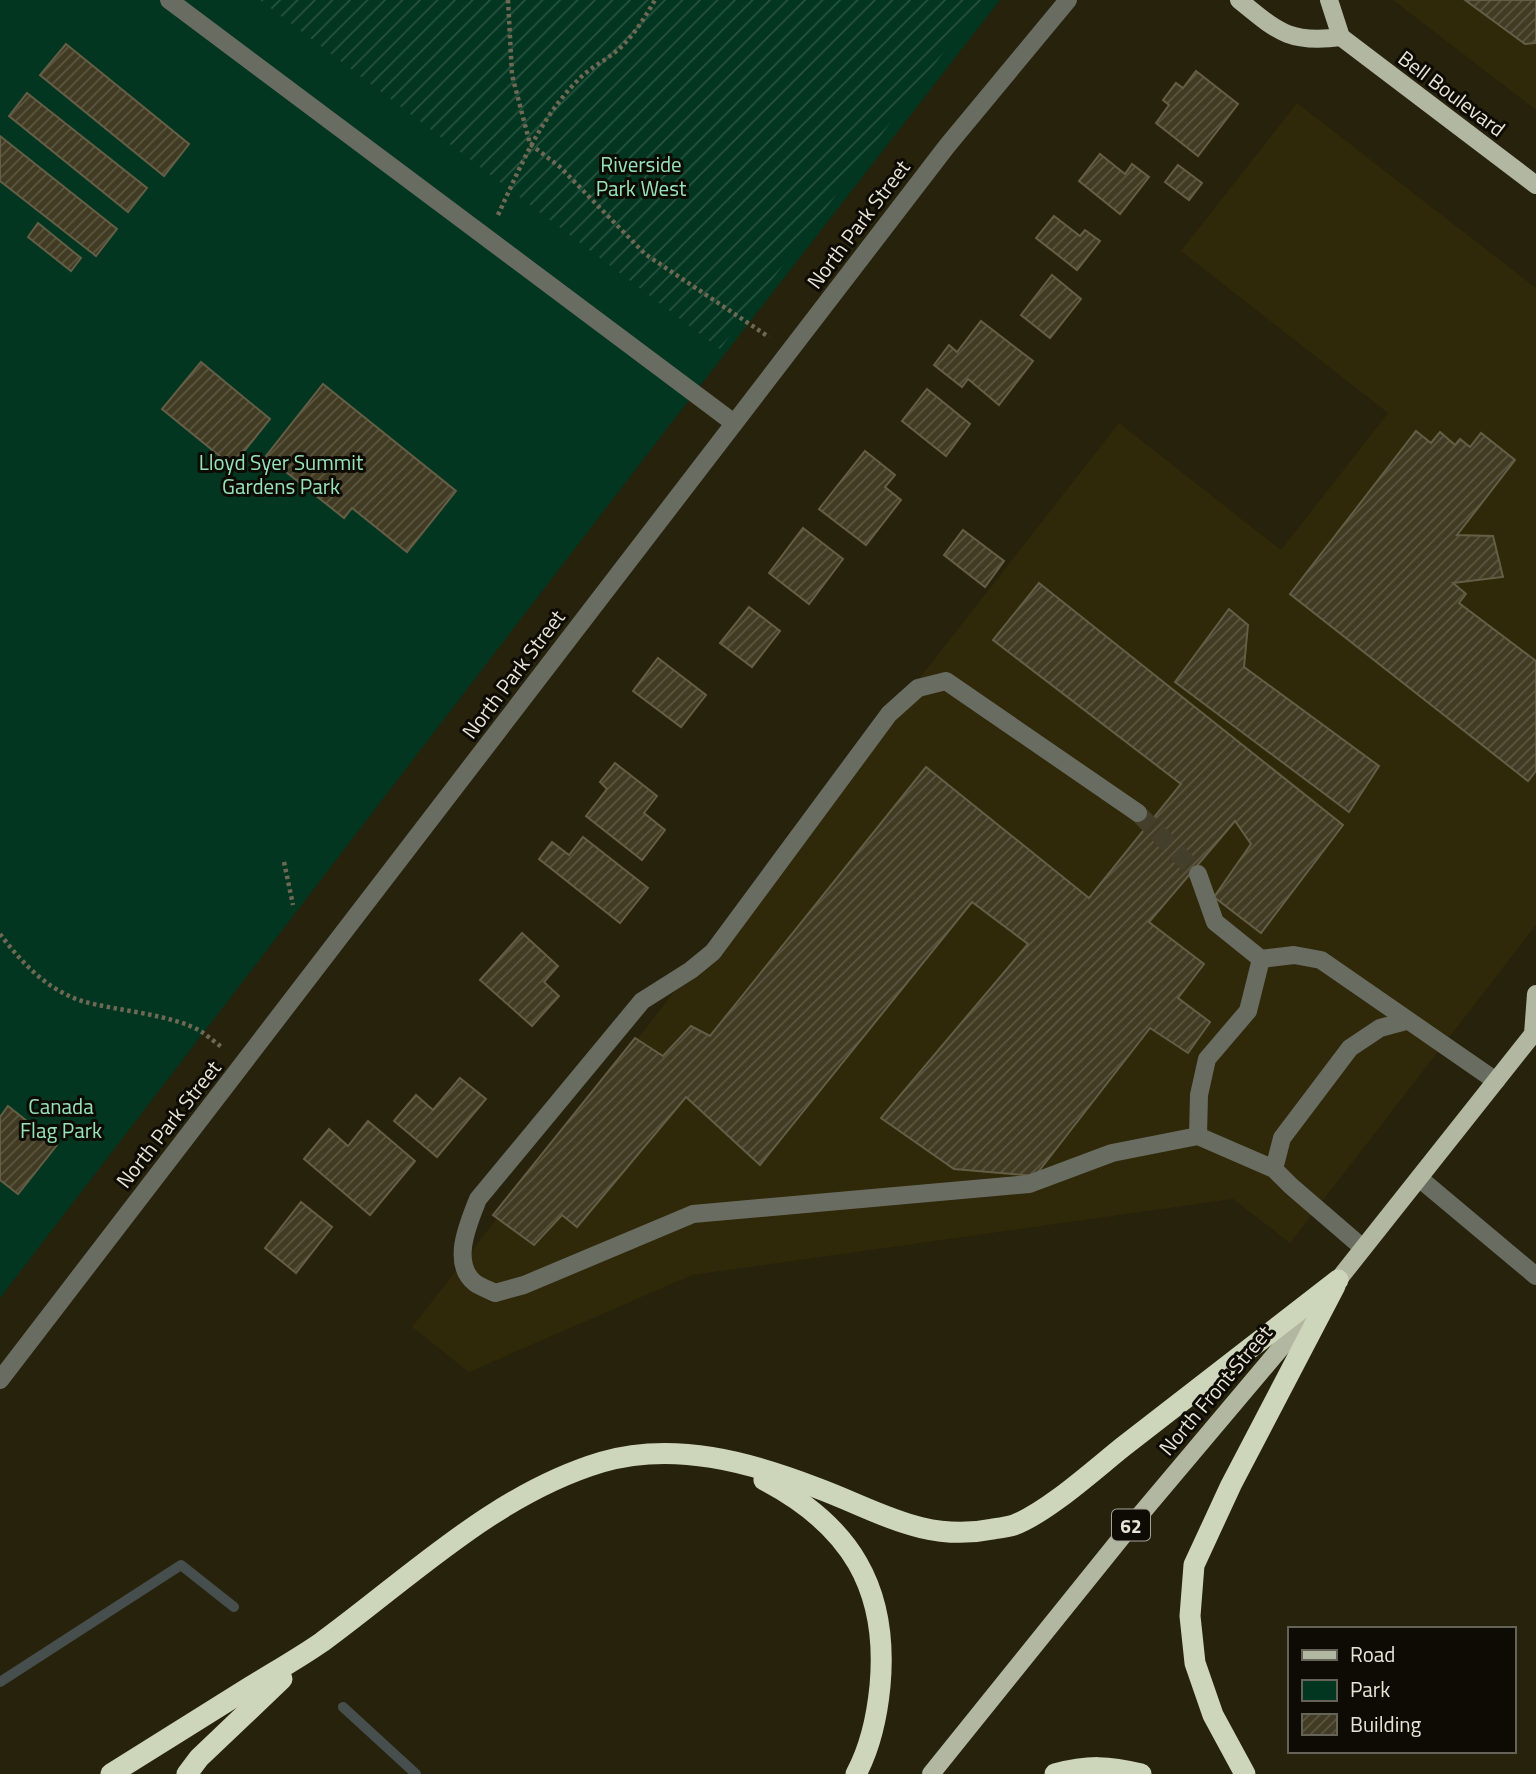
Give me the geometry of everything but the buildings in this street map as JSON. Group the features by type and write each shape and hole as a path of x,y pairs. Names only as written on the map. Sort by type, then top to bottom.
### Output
{"highway":[{"path":"111,1774 319,1644 463,1535 514,1501 560,1477 605,1462 640,1455 681,1453 722,1458 816,1487 907,1525 941,1533 978,1532 1014,1525 1058,1497 1338,1280"},
{"path":"1245,1774 1213,1715 1195,1663 1190,1616 1194,1565 1231,1485 1338,1280"},
{"path":"722,1458 811,1508 834,1530 855,1558 871,1592 881,1627 882,1670 878,1709 868,1751 856,1774"},
{"path":"187,1774 217,1740 319,1644"},
{"path":"1055,1774 1075,1769 1113,1767 1141,1774"}],"main road":[{"path":"1239,0 1273,27 1295,37 1314,40 1341,37 1329,0"},
{"name":"Bell Boulevard","path":"1341,37 1536,185"},
{"name":"North Front Street","path":"931,1774 1129,1528 1338,1280 1534,1034 1536,994"}],"street":[{"path":"169,0 734,423"},
{"name":"North Park Street","path":"0,1380 947,146 1068,0"},
{"path":"1138,813 946,681 918,688 889,715 713,952 642,1002 478,1199 465,1233 464,1265 474,1282 495,1293 524,1285 693,1214 1029,1184 1112,1153 1198,1136 1274,1169 1363,1248"},
{"path":"1198,874 1215,922 1261,959 1294,955 1321,960 1496,1081"},
{"path":"1198,1136 1199,1095 1208,1059 1248,1010 1261,959"},
{"path":"1274,1169 1282,1138 1350,1048 1380,1028 1406,1021"},
{"path":"1419,1178 1536,1276"}],"path":[{"path":"508,0 512,75 530,144 560,167 645,254 790,351"},
{"path":"486,237 530,144 554,108 582,76 619,49 637,29 655,0"},
{"path":"284,862 293,905"},
{"path":"0,934 28,967 48,984 81,1000 200,1031"}],"shaded area":[{"path":"1393,0 1536,0 1536,110"},
{"path":"1297,103 1536,288 1536,925 1290,1243 1233,1199 692,1275 469,1372 412,1327 1119,423 1281,550 1388,413 1181,251"}],"green space":[{"name":"Lloyd Syer Summit Gardens Park","path":"0,0 1000,0 672,422 0,1298"},
{"name":"Riverside Park West","path":"260,0 983,0 720,349"}],"waterway":[{"path":"0,1682 181,1565 234,1607"},
{"path":"343,1707 416,1774"}],"tunnel":[{"path":"1138,813 1198,874"}],"park label":[{"name":"Canada Flag Park","path":"61,1118"}]}
